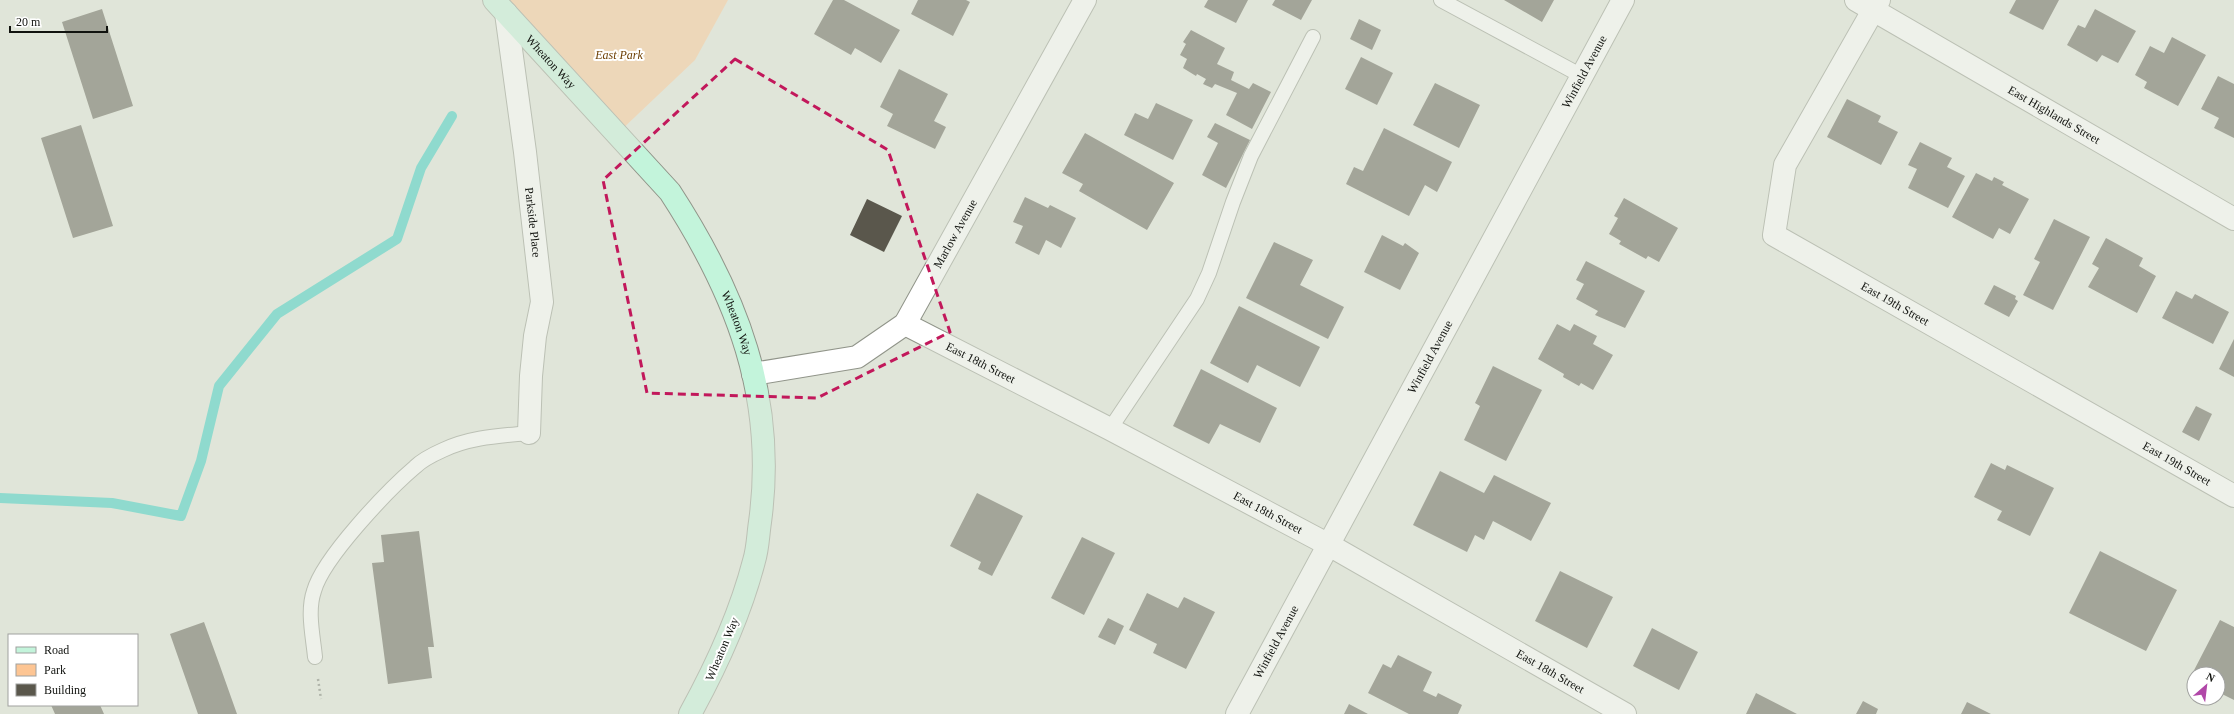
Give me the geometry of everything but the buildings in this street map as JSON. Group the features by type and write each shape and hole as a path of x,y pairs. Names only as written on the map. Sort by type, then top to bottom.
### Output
{"main road":[{"name":"Wheaton Way","path":"500,7 670,192 689,221 720,280 745,340 753,374 765,454 765,485 755,559 724,649 690,714"}],"street":[{"name":"Marlow Avenue","path":"753,374 857,357 905,324 1085,0"},
{"name":"Winfield Avenue","path":"1237,714 1623,0"},
{"name":"East Highlands Street","path":"1870,3 2234,219"},
{"name":"East 19th Street","path":"1870,3 1785,165 1774,235 2234,496"},
{"name":"Parkside Place","path":"500,7 525,152 542,302 535,336 531,376 529,433"},
{"name":"East 18th Street","path":"905,324 1110,429 1329,545 1626,714"}],"lane":[{"path":"1441,0 1582,76"},
{"path":"1110,429 1197,299 1209,273 1233,202 1251,156 1313,37"},
{"path":"315,657 312,612 313,591 322,571 385,496 416,466 442,450 470,439 529,433"}],"highlighted area":[{"path":"735,59 888,150 950,332 817,398 647,393 603,180"}],"green space":[{"name":"East Park","path":"494,0 728,0 695,60 617,134"}],"waterway":[{"path":"0,498 112,503 181,516 201,461 219,386 277,314 397,239 421,168 452,116"}]}
